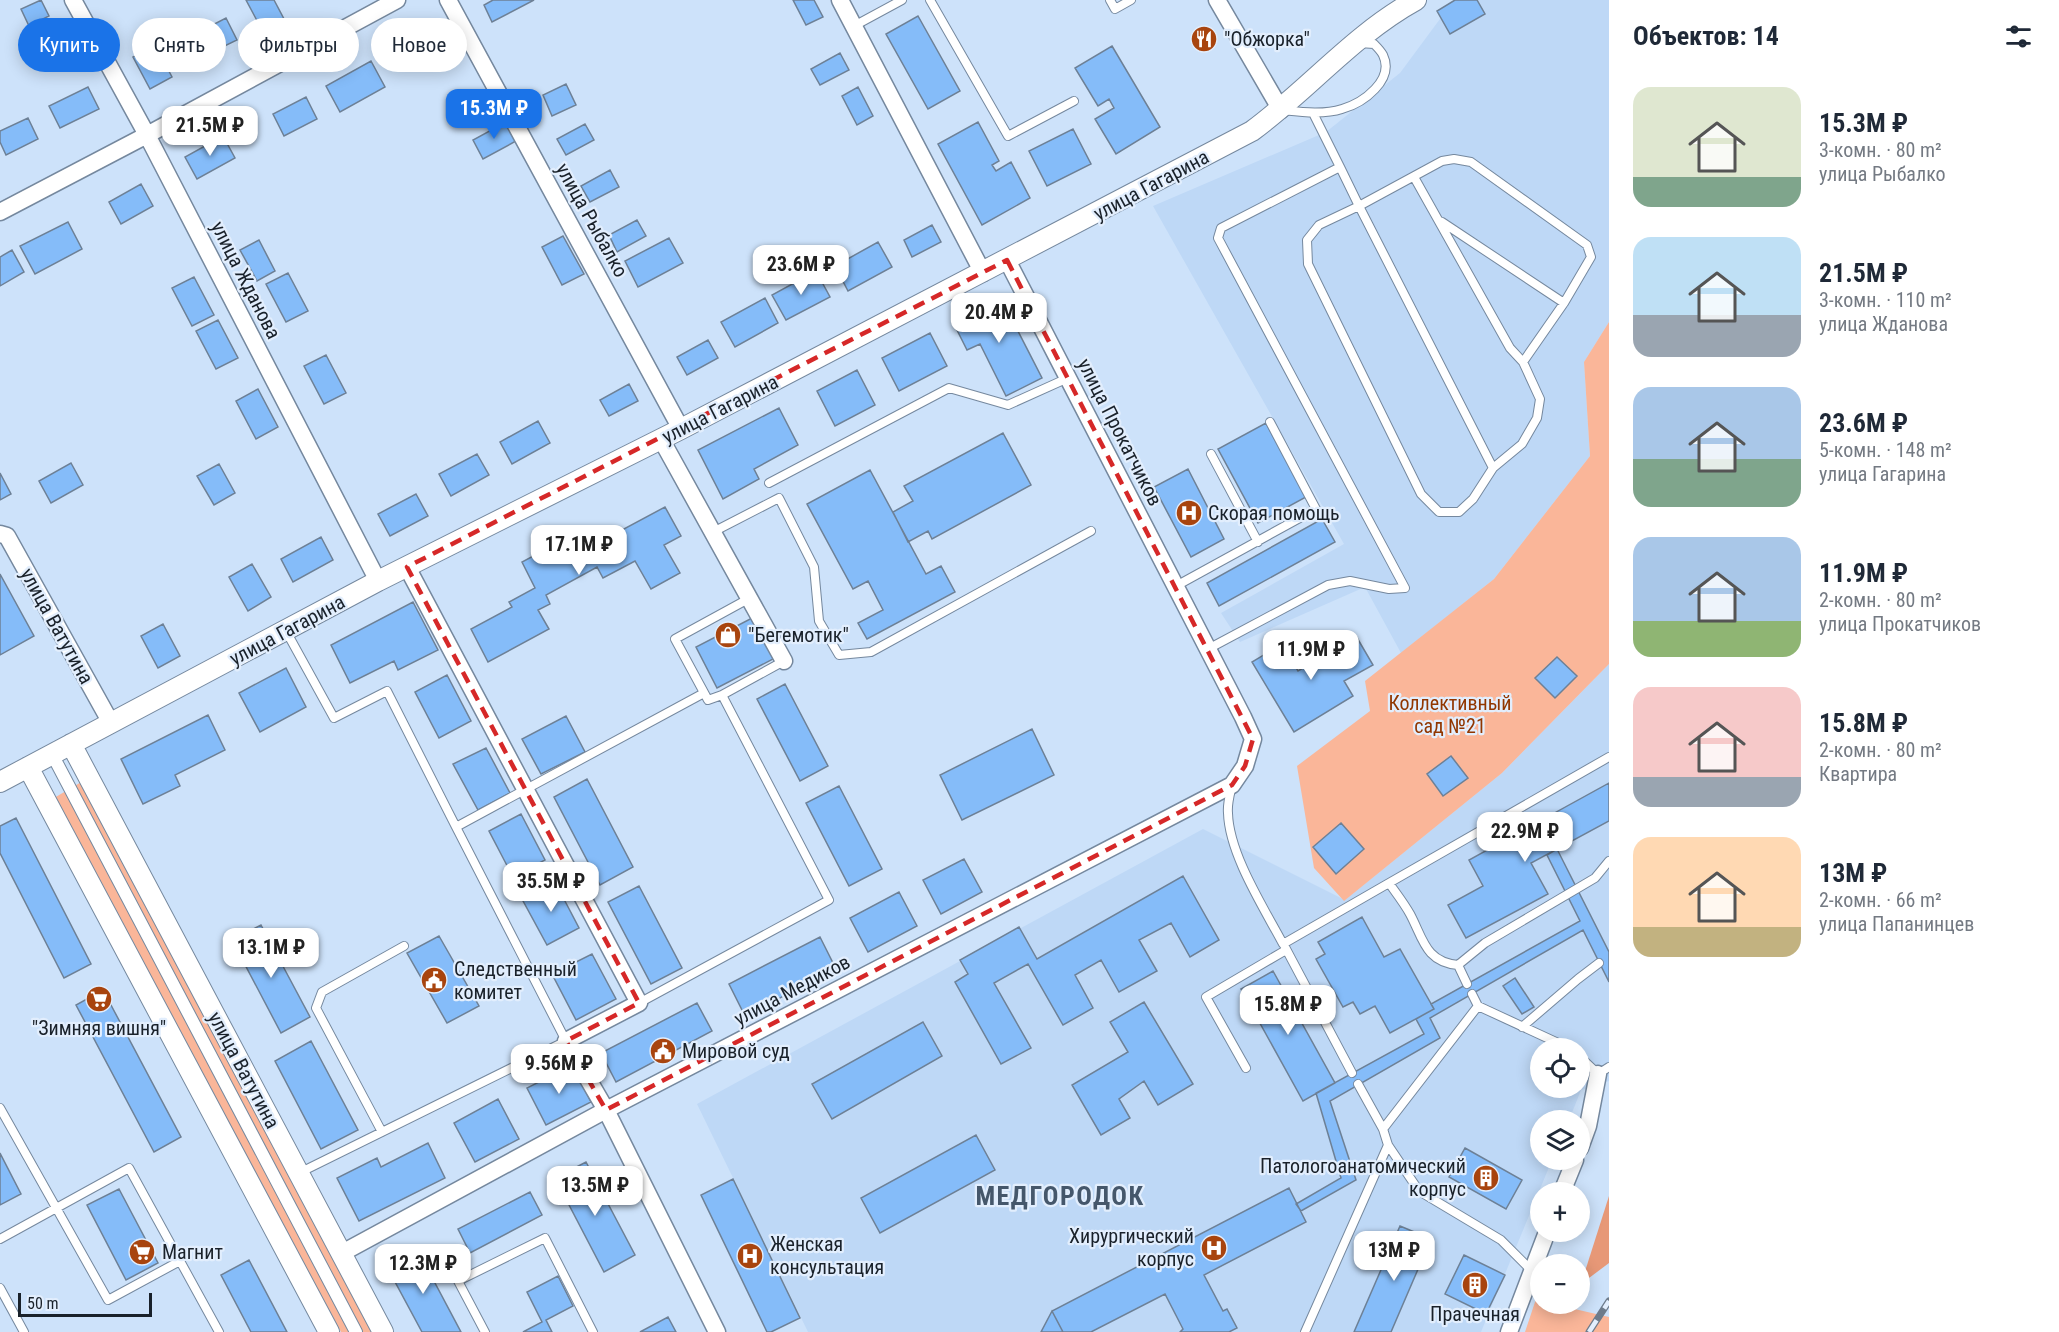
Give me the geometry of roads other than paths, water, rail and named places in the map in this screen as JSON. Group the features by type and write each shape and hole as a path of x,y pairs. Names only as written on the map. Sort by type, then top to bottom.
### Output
{"street":[{"name":"улица Жданова","path":"73,0 147,135 378,581"},
{"path":"0,212 397,0"},
{"name":"улица Рыбалко","path":"448,0 681,429"},
{"path":"840,0 983,273"},
{"path":"1217,0 1281,110"},
{"name":"улица Гагарина","path":"0,782 378,581 681,429 1252,131 1281,110 1352,45 1395,12 1416,0"},
{"name":"улица Прокатчиков","path":"1007,260 1253,739 1245,766 1232,785"},
{"path":"661,439 784,661"},
{"name":"улица Ватутина","path":"0,534 7,536 111,723"},
{"path":"407,567 639,1003 566,1041 606,1110 717,1332"},
{"name":"улица Ватутина","path":"71,744 384,1332"},
{"path":"52,754 357,1332"},
{"path":"28,767 329,1332"},
{"name":"улица Медиков","path":"342,1253 606,1110 1232,785"},
{"path":"1590,1119 1603,1071"},
{"path":"1509,1332 1530,1277"}],"lane":[{"path":"854,26 902,0"},
{"path":"930,0 1008,136 1074,100"},
{"path":"1110,0 1115,9 1131,0"},
{"path":"1281,110 1313,113 1342,110 1364,99 1379,84 1385,70 1383,55 1374,44 1352,45"},
{"path":"1313,113 1493,468"},
{"path":"1414,177 1510,348 1523,362 1540,399 1538,418 1522,444 1493,468 1473,499 1459,512 1439,512 1421,494 1308,264 1307,240 1319,225 1442,161 1454,159 1471,162 1587,245 1591,257 1564,303 1523,362"},
{"path":"1208,649 1328,585 1350,581 1389,589 1405,588 1218,238 1221,228 1340,167"},
{"path":"1438,220 1564,303"},
{"path":"769,483 950,388 1008,405 1068,378"},
{"path":"1176,586 1316,509 1270,422"},
{"path":"1211,454 1258,542"},
{"path":"713,532 779,498 814,567 819,621 839,655 871,652 1091,531"},
{"path":"750,598 675,639 704,693 708,700 784,661"},
{"path":"286,630 334,718 387,691 566,1041 299,1173"},
{"path":"456,827 704,693"},
{"path":"639,1003 829,900 722,694"},
{"path":"1246,1068 1206,997 1389,882 1609,757"},
{"path":"1232,785 1227,812 1231,835 1244,870 1352,1073"},
{"path":"1389,882 1410,915 1426,948 1436,959 1446,964 1458,965 1485,943 1595,878 1609,861"},
{"path":"382,1132 316,1008 322,992 404,946"},
{"path":"1522,1027 1599,963"},
{"path":"1458,965 1467,984"},
{"path":"1472,994 1478,1006 1547,1038"},
{"path":"1383,1129 1478,1006"},
{"path":"1590,1063 1603,1071"},
{"path":"1359,1084 1383,1129 1388,1145 1419,1191 1501,1240 1530,1270"},
{"path":"0,1108 108,1300 180,1261"},
{"path":"1305,1332 1388,1145"},
{"path":"0,1239 129,1168 219,1332"},
{"path":"485,1332 458,1281 545,1238 593,1332"},
{"path":"0,1288 24,1332"}],"railway":[{"path":"1589,1332 1609,1301"}],"place":[{"name":"\"Обжорка\"","path":"1204,39"},
{"name":"Скорая помощь","path":"1189,513"},
{"name":"\"Бегемотик\"","path":"728,635"},
{"name":"Следственный комитет","path":"434,980"},
{"name":"\"Зимняя вишня\"","path":"99,999"},
{"name":"Мировой суд","path":"663,1051"},
{"name":"Патологоанатомический корпус","path":"1486,1178"},
{"name":"Хирургический корпус","path":"1214,1248"},
{"name":"Магнит","path":"142,1252"},
{"name":"Женская консультация","path":"750,1256"},
{"name":"Прачечная","path":"1475,1285"}],"district":[{"name":"МЕДГОРОДОК","path":"1060,1196"}],"park label":[{"name":"Коллективный сад №21","path":"1450,714"}]}
